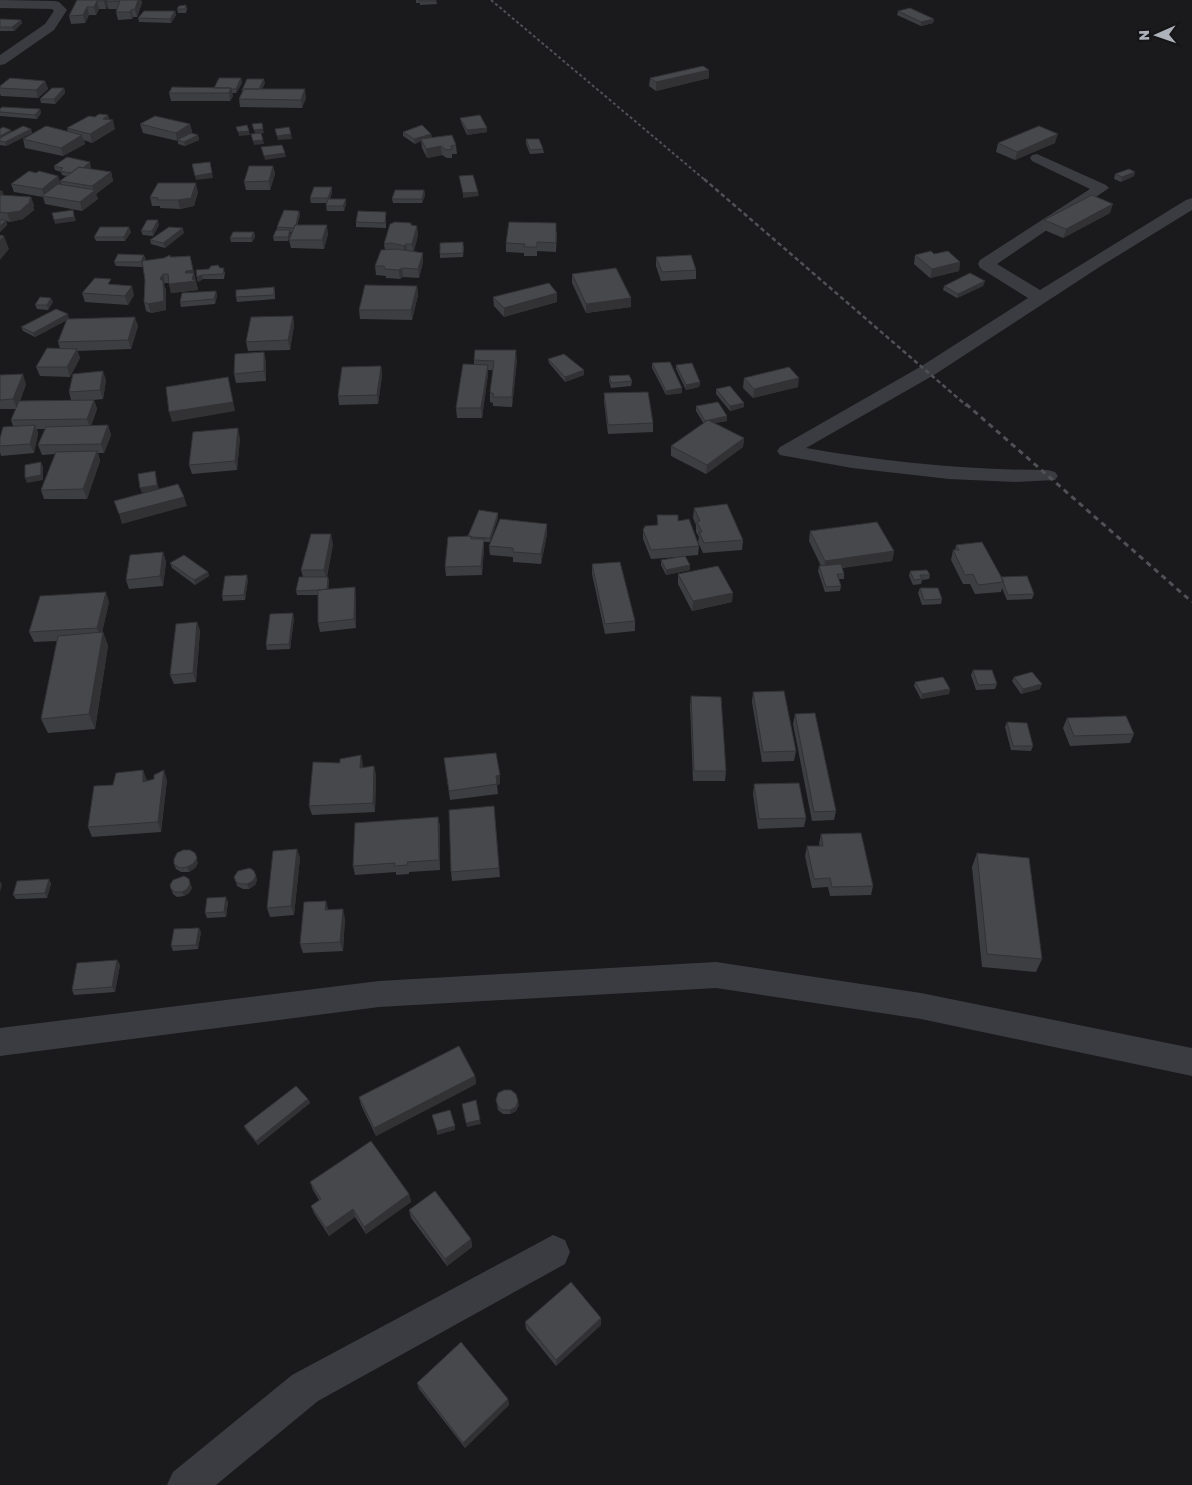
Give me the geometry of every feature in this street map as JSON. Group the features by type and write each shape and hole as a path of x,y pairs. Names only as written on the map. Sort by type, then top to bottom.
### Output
{"street":[{"path":"0,4 54,5 62,10 50,27 0,61"},
{"path":"1037,158 1106,185 986,264 1040,298"},
{"path":"1048,476 1003,477 933,473 858,464 787,451 927,370 1192,203"},
{"path":"0,1042 378,994 716,975 921,1006 1192,1062"},
{"path":"186,1485 305,1388 553,1252"}],"building":[{"path":"77,0 105,0 97,1 94,7 87,7 83,15 69,16"},
{"path":"107,0 138,0 135,9 130,12 116,12 120,1 107,2"},
{"path":"436,0 436,1 419,1"},
{"path":"186,5 185,9 177,9 179,6"},
{"path":"910,8 934,19 921,22 898,11"},
{"path":"144,11 175,11 170,19 138,18"},
{"path":"0,19 21,20 12,27 0,27"},
{"path":"703,66 709,70 656,82 650,78"},
{"path":"10,78 45,81 36,90 0,88"},
{"path":"219,78 241,78 236,89 214,88"},
{"path":"247,79 264,79 259,89 242,90"},
{"path":"172,87 231,88 229,93 169,93"},
{"path":"52,88 64,88 54,99 40,99"},
{"path":"244,89 305,89 301,100 239,99"},
{"path":"2,107 40,109 35,115 0,112"},
{"path":"99,114 108,115 103,119 113,120 90,134 67,128 89,116 95,117"},
{"path":"480,115 487,128 467,130 460,118"},
{"path":"155,116 190,124 176,133 140,124"},
{"path":"262,123 263,129 254,130 252,124"},
{"path":"247,125 249,131 238,132 236,127"},
{"path":"422,125 431,134 414,139 403,132"},
{"path":"23,126 31,129 5,142 0,141 0,138"},
{"path":"46,126 82,135 61,148 23,139"},
{"path":"1039,126 1058,134 1017,152 998,143"},
{"path":"3,127 11,130 0,136 0,129"},
{"path":"289,127 291,134 277,136 275,129"},
{"path":"191,133 198,135 184,142 177,140"},
{"path":"261,133 263,140 253,141 251,134"},
{"path":"452,135 456,145 451,146 452,149 446,150 441,146 426,149 421,139"},
{"path":"526,139 539,139 543,149 530,150"},
{"path":"282,145 285,153 264,156 261,147"},
{"path":"67,157 90,162 83,168 79,167 71,173 60,171 63,168 54,166"},
{"path":"210,162 212,173 195,176 192,164"},
{"path":"249,166 273,166 269,181 244,182"},
{"path":"79,167 111,172 92,186 60,181"},
{"path":"1129,169 1135,172 1122,177 1115,174"},
{"path":"29,171 36,173 39,171 58,176 42,189 11,184"},
{"path":"473,175 478,192 463,193 459,176"},
{"path":"158,183 196,183 191,198 158,200 158,198 150,197"},
{"path":"58,184 95,190 80,202 42,196"},
{"path":"314,187 332,187 328,198 310,198"},
{"path":"395,190 424,190 422,199 392,199"},
{"path":"0,195 31,197 29,201 31,201 20,211 0,212"},
{"path":"1092,195 1113,204 1066,229 1044,220"},
{"path":"328,199 346,199 343,206 326,206"},
{"path":"73,210 74,217 54,220 52,213"},
{"path":"284,210 299,211 294,228 277,227"},
{"path":"358,211 386,212 385,223 356,222"},
{"path":"0,220 6,220 0,226"},
{"path":"147,220 158,220 152,231 141,231"},
{"path":"395,222 411,223 411,225 417,226 412,244 404,246 392,243 384,244 390,224"},
{"path":"509,222 556,223 556,243 537,242 537,247 524,247 525,244 506,243"},
{"path":"295,225 327,225 322,240 289,240"},
{"path":"100,227 129,227 124,237 94,237"},
{"path":"169,227 183,228 163,243 150,240"},
{"path":"276,230 290,230 288,237 273,237"},
{"path":"233,232 254,232 251,238 230,238"},
{"path":"463,242 463,253 440,254 440,243"},
{"path":"396,249 423,253 418,269 402,268 399,270 375,266 381,250"},
{"path":"931,251 934,254 948,251 960,262 932,269 915,255"},
{"path":"118,254 144,255 141,262 114,262"},
{"path":"170,255 170,257 190,256 193,270 186,271 185,273 194,273 192,279 196,281 169,284 168,274 163,274 160,279 163,281 164,301 148,304 144,302 145,280 142,261 164,258"},
{"path":"691,255 696,270 662,272 656,257"},
{"path":"218,265 220,268 224,268 223,274 197,277 196,270 209,269 211,266"},
{"path":"616,268 631,298 586,304 572,274"},
{"path":"970,273 985,281 958,294 944,286"},
{"path":"95,278 111,279 108,284 132,286 125,296 82,293"},
{"path":"549,283 557,293 504,308 493,297"},
{"path":"365,285 417,286 411,310 359,310"},
{"path":"274,287 274,295 236,297 236,290"},
{"path":"216,291 214,299 180,302 182,293"},
{"path":"40,297 51,298 47,305 35,305"},
{"path":"56,309 68,314 33,333 21,327"},
{"path":"293,316 288,340 246,342 251,317"},
{"path":"135,317 128,340 58,342 67,319"},
{"path":"47,348 77,349 67,367 36,367"},
{"path":"475,350 516,350 512,397 493,397 494,394 490,392 494,361 474,360"},
{"path":"264,352 264,371 234,374 235,354"},
{"path":"564,354 584,370 565,377 548,359"},
{"path":"670,362 682,388 666,391 652,363"},
{"path":"692,363 700,382 686,385 676,365"},
{"path":"463,364 488,365 481,408 456,408"},
{"path":"381,366 377,395 338,396 342,367"},
{"path":"789,367 799,378 754,389 744,378"},
{"path":"103,371 100,390 69,392 73,374"},
{"path":"23,374 13,399 0,400 0,375"},
{"path":"629,375 632,381 611,383 609,376"},
{"path":"228,377 233,402 169,412 166,387"},
{"path":"730,386 744,403 730,406 716,389"},
{"path":"648,392 653,423 608,425 604,393"},
{"path":"94,400 87,419 11,420 19,401"},
{"path":"718,402 727,416 705,421 696,406"},
{"path":"708,420 744,438 707,465 671,446"},
{"path":"35,425 30,444 0,446 3,427"},
{"path":"108,425 101,444 38,445 46,427"},
{"path":"238,428 235,461 189,465 193,432"},
{"path":"97,451 83,489 41,490 56,452"},
{"path":"41,462 41,475 25,478 25,465"},
{"path":"155,471 157,485 140,488 138,474"},
{"path":"178,484 184,497 119,514 114,501"},
{"path":"727,504 743,540 704,543 699,532 702,532 697,522 700,521 694,508"},
{"path":"479,510 498,513 490,538 468,536"},
{"path":"657,515 678,515 678,521 689,519 699,546 651,550 643,530 645,526 658,525"},
{"path":"500,519 547,524 541,554 513,552 513,548 489,546"},
{"path":"877,522 894,551 825,561 810,531"},
{"path":"311,534 331,534 324,570 301,570"},
{"path":"471,536 471,539 484,539 481,566 445,567 448,537"},
{"path":"982,542 1004,582 978,585 973,574 965,575 953,550 959,550 956,545"},
{"path":"163,552 160,576 126,580 130,555"},
{"path":"184,555 208,572 194,580 170,563"},
{"path":"685,556 690,565 666,570 661,560"},
{"path":"620,562 635,621 605,624 592,564"},
{"path":"841,564 844,574 837,574 841,586 826,587 819,566"},
{"path":"718,566 733,593 693,601 678,574"},
{"path":"927,570 930,575 920,575 922,579 914,580 910,571"},
{"path":"247,575 244,595 222,596 225,576"},
{"path":"1027,576 1034,594 1008,595 1001,577"},
{"path":"299,577 328,577 327,589 296,591"},
{"path":"355,587 354,619 318,623 318,590"},
{"path":"920,588 938,588 942,599 924,600"},
{"path":"106,592 97,628 29,632 40,596"},
{"path":"293,613 289,644 266,645 270,614"},
{"path":"197,622 193,673 170,675 176,624"},
{"path":"103,632 89,714 41,719 58,636"},
{"path":"973,670 992,670 997,684 978,685"},
{"path":"1032,672 1042,684 1023,689 1014,677"},
{"path":"943,677 950,689 922,694 915,682"},
{"path":"784,691 796,751 763,752 753,692"},
{"path":"691,696 721,697 726,771 694,771"},
{"path":"815,713 836,811 814,812 795,714"},
{"path":"1126,716 1134,734 1074,736 1067,718"},
{"path":"1007,722 1027,723 1033,746 1013,746"},
{"path":"496,753 500,775 496,776 497,784 449,791 444,758"},
{"path":"361,755 360,768 374,766 373,803 309,806 313,762 340,763 340,759"},
{"path":"143,770 143,782 154,779 154,775 164,770 158,822 88,827 94,786 113,785 116,773"},
{"path":"799,783 806,818 759,819 754,784"},
{"path":"494,806 499,868 451,872 449,810"},
{"path":"438,817 439,860 407,862 408,865 394,866 395,863 353,866 355,823"},
{"path":"861,833 873,886 832,887 830,878 814,879 807,846 823,846 821,834"},
{"path":"297,849 291,906 267,908 273,851"},
{"path":"183,850 190,850 195,853 197,858 193,864 180,868 174,864 174,859 177,853"},
{"path":"977,853 1029,858 1042,959 987,954"},
{"path":"250,868 256,876 253,881 247,884 236,882 234,877 238,871"},
{"path":"184,876 189,879 190,884 187,889 182,892 175,892 171,889 170,885 173,880"},
{"path":"49,879 45,893 13,895 17,881"},
{"path":"226,897 224,912 205,913 207,898"},
{"path":"326,901 325,910 343,909 340,942 300,944 304,902"},
{"path":"199,928 196,945 171,946 174,929"},
{"path":"117,960 112,987 72,990 77,963"},
{"path":"459,1046 475,1076 374,1128 359,1097"},
{"path":"296,1086 308,1099 256,1141 244,1126"},
{"path":"504,1090 511,1090 516,1094 518,1101 516,1107 510,1110 502,1110 496,1100 498,1093"},
{"path":"476,1100 480,1120 466,1123 462,1104"},
{"path":"450,1110 455,1126 437,1131 432,1115"},
{"path":"371,1141 409,1194 364,1227 353,1209 326,1228 311,1206 321,1199 310,1182"},
{"path":"435,1191 471,1239 445,1259 409,1210"},
{"path":"571,1282 601,1318 556,1360 525,1322"},
{"path":"461,1342 508,1399 463,1443 417,1383"}],"railway":[{"path":"491,0 705,180"},
{"path":"704,179 967,406"},
{"path":"966,404 1192,602"}]}
